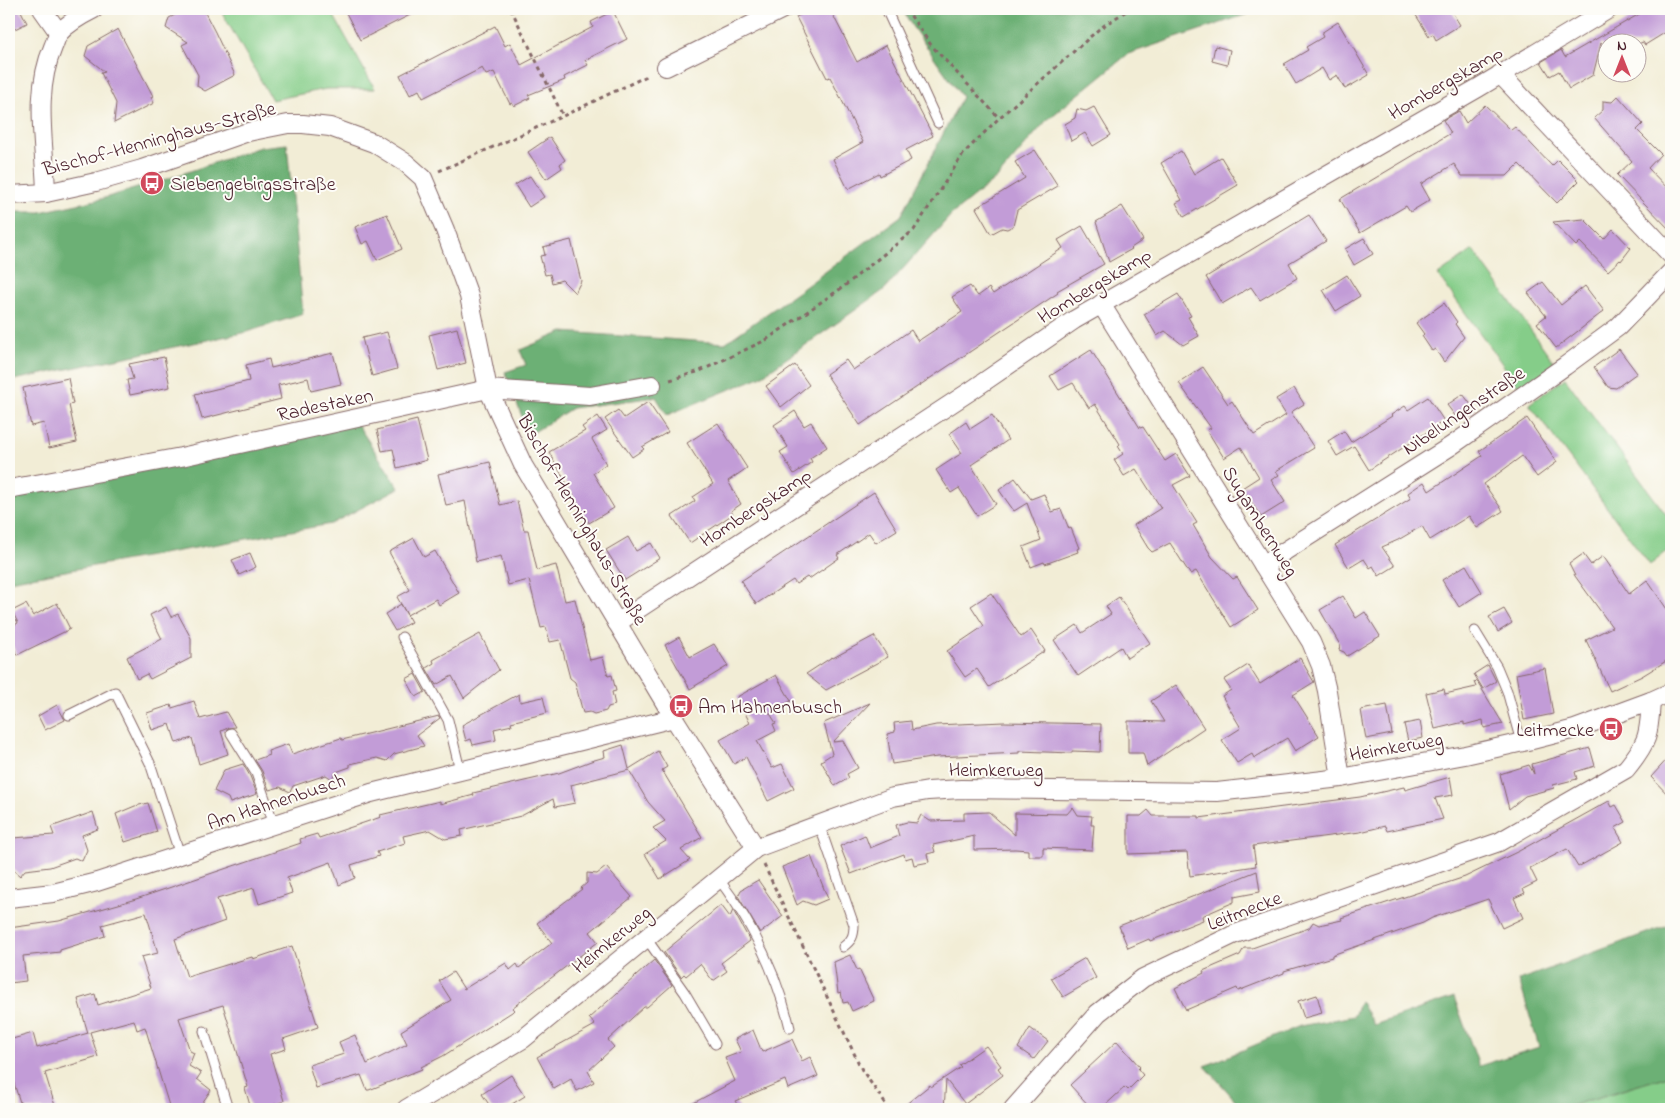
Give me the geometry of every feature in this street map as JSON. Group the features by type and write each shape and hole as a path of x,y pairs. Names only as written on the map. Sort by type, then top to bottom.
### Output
{"street":[{"path":"42,9 59,33"},
{"path":"46,193 45,156 40,120 42,86 49,56 59,33 84,14 94,9"},
{"path":"666,67 783,9"},
{"name":"Hombergskamp","path":"617,622 972,390 1074,320 1609,9"},
{"path":"1500,74 1671,255"},
{"name":"Bischof-Henninghaus-Straße","path":"9,195 46,193 96,182 142,169 248,132 288,124 330,127 374,143 406,163 423,178 445,230 469,296 488,389 524,466 674,718 756,848"},
{"name":"Nibelungenstraße","path":"1263,565 1451,446 1565,366 1618,327 1671,272"},
{"name":"Sugambernweg","path":"1101,304 1310,642 1321,666 1327,691 1341,778"},
{"name":"Radestaken","path":"9,489 181,457 488,389 590,396 652,385"},
{"name":"Heimkerweg","path":"406,1109 523,1039 756,848 894,797 928,790 961,789 1217,792 1341,778 1465,755 1575,728 1652,701 1671,692"},
{"name":"Leitmecke","path":"1013,1109 1098,1013 1143,978 1235,934 1499,842 1626,769 1647,739 1652,701"},
{"name":"Am Hahnenbusch","path":"9,898 52,893 97,882 371,793 674,718"}],"lane":[{"path":"886,9 938,123"},
{"path":"1475,631 1497,667 1507,691 1521,742"},
{"path":"402,637 448,720 460,770"},
{"path":"69,715 115,692 150,763 180,855"},
{"path":"231,733 256,773 274,824"},
{"path":"818,824 854,925 851,941 843,946"},
{"path":"718,878 752,928 764,952 785,1008 790,1028"},
{"path":"646,938 685,993 715,1044"},
{"path":"204,1031 228,1109"}],"path":[{"path":"511,9 563,116"},
{"path":"906,9 931,45 999,118"},
{"path":"652,385 700,371 766,340 843,287 914,230 964,153 999,118 1099,29 1129,9"},
{"path":"423,178 563,116 666,67"},
{"path":"756,848 862,1070 889,1109"}],"green space":[{"path":"220,9 330,9 375,89 326,89 272,100"},
{"path":"902,9 1263,9 1128,54 1046,121 998,177 951,215 884,290 760,377 667,415 656,397 572,408 529,435 505,372 526,365 520,350 563,332 725,343 901,216 962,97"},
{"path":"287,144 303,314 247,332 9,381 9,212 40,212 101,199 260,147"},
{"path":"1473,250 1556,365 1521,390 1438,275"},
{"path":"1565,378 1671,521 1671,548 1650,565 1529,404"},
{"path":"354,419 399,488 331,524 9,581 9,489"},
{"path":"1671,924 1671,1075 1565,1109 1243,1109 1205,1066 1300,1026 1354,1016 1360,1001 1374,1025 1454,997 1479,1066 1539,1047 1519,980"},
{"path":"1671,1075 1671,1109 1565,1109 1570,1106"}],"building":[{"path":"9,9 20,9 27,23 9,32"},
{"path":"187,9 203,9 235,75 205,91 197,86 198,75 182,45 188,42 166,28 169,18"},
{"path":"344,9 422,9 360,40"},
{"path":"812,9 830,9 857,62 886,45 933,136 906,150 911,160 880,176 879,173 848,189 833,159 863,142 830,77 827,78 796,17"},
{"path":"1412,9 1447,9 1452,12 1460,25 1436,40 1433,34 1429,36"},
{"path":"1648,9 1671,9 1671,29 1648,43 1648,32 1608,32"},
{"path":"613,11 627,39 585,60 588,65 564,77 565,80 528,95 530,98 514,106 512,103 510,104 494,72 486,75 482,68 423,98 419,90 410,95 400,75 495,26 505,46 510,43 521,65 593,27 591,22"},
{"path":"1338,22 1369,75 1345,89 1337,75 1329,80 1322,68 1296,84 1284,64 1308,50 1306,47 1323,37 1321,33"},
{"path":"118,29 153,96 151,97 154,103 114,123 116,103 101,73 105,72 85,56 88,46"},
{"path":"1598,38 1598,55 1593,75 1569,89 1559,71 1550,76 1541,62 1561,50 1565,57"},
{"path":"1215,46 1230,50 1227,65 1212,61"},
{"path":"1618,96 1643,124 1637,130 1661,154 1648,168 1671,192 1671,231 1617,175 1632,161 1594,118 1603,110 1603,101 1612,102"},
{"path":"1485,105 1511,130 1515,127 1552,166 1558,160 1579,181 1557,203 1519,164 1507,176 1462,176 1454,164 1421,184 1430,200 1410,212 1406,206 1360,233 1340,199 1451,133 1443,120 1459,111 1466,123"},
{"path":"1094,107 1111,135 1093,146 1085,133 1071,141 1065,124 1075,118 1077,109 1086,111"},
{"path":"550,137 565,160 560,164 562,168 546,179 528,152"},
{"path":"1035,150 1058,186 1017,210 1013,226 1007,229 1002,228 991,234 976,208 1025,178 1015,162"},
{"path":"1181,151 1194,174 1221,157 1238,185 1184,217 1176,203 1182,200 1161,163"},
{"path":"530,176 544,197 529,207 515,185"},
{"path":"1122,206 1143,240 1132,249 1109,262 1096,222"},
{"path":"387,214 402,249 377,260 368,241 362,244 355,227"},
{"path":"1309,215 1326,241 1289,263 1297,278 1260,300 1251,287 1222,304 1206,277"},
{"path":"1584,219 1604,239 1613,229 1631,248 1621,261 1608,271 1580,242 1576,246 1553,222"},
{"path":"1082,226 1104,264 1057,291 1058,293 860,425 826,374 846,360 853,370 911,330 918,341 962,312 952,297 970,286 978,296 989,288 993,294 1063,248 1058,240"},
{"path":"1364,238 1373,254 1354,265 1345,249"},
{"path":"571,240 581,281 575,293 562,280 552,283 550,274 545,275 540,256 545,255 543,247"},
{"path":"1347,275 1360,296 1336,311 1323,290"},
{"path":"1543,282 1561,305 1585,286 1604,311 1556,348 1537,323 1546,316 1528,293"},
{"path":"1178,294 1191,316 1188,317 1199,336 1183,345 1165,331 1157,336 1144,314"},
{"path":"1444,303 1457,322 1455,324 1464,337 1444,362 1435,349 1432,351 1416,323"},
{"path":"457,328 466,363 438,370 429,335"},
{"path":"387,332 397,369 372,376 362,338"},
{"path":"1619,349 1637,373 1616,388 1608,387 1594,367"},
{"path":"1091,350 1140,428 1143,427 1165,461 1176,454 1190,476 1173,485 1197,523 1193,525 1212,557 1233,579 1237,577 1258,610 1231,627 1196,571 1190,574 1170,543 1152,552 1148,548 1134,525 1161,508 1136,469 1124,476 1114,460 1123,454 1118,446 1120,444 1095,404 1089,408 1073,383 1059,390 1050,376"},
{"path":"333,353 341,384 311,391 308,378 278,385 281,399 202,419 195,394 249,381 246,365 269,359 271,368"},
{"path":"164,357 170,387 130,395 127,380 133,379 129,364"},
{"path":"795,365 809,385 781,407 766,386"},
{"path":"1203,367 1228,404 1232,401 1254,435 1286,415 1276,399 1294,388 1304,404 1291,412 1314,448 1276,471 1279,475 1271,480 1285,502 1261,517 1242,488 1259,477 1241,447 1224,458 1207,430 1211,428 1179,383"},
{"path":"68,378 73,404 69,405 77,442 49,448 44,423 31,426 23,388"},
{"path":"1463,394 1475,410 1459,421 1447,405"},
{"path":"1428,397 1444,421 1369,470 1354,446 1337,456 1328,441 1344,431 1351,442 1405,406 1408,410"},
{"path":"648,402 668,432 642,447 644,449 632,457 605,419 618,410 624,418"},
{"path":"795,411 804,426 811,422 827,447 810,458 812,462 794,474 780,452 788,447 774,425"},
{"path":"992,415 1008,440 971,465 996,504 977,516 959,488 951,493 936,470 962,453 949,434 966,422 970,429"},
{"path":"598,416 607,430 592,439 606,464 593,473 614,508 589,523 549,452 585,431 582,427"},
{"path":"1527,418 1557,462 1537,477 1522,456 1484,484 1503,511 1477,528 1469,516 1430,540 1422,526 1382,547 1395,566 1379,576 1373,566 1370,568 1364,559 1349,568 1335,545 1411,498 1408,493 1424,482 1429,491 1482,456 1479,451"},
{"path":"417,420 427,460 397,468 393,449 382,451 377,430"},
{"path":"718,423 747,468 728,481 741,504 731,511 733,514 690,543 672,516 695,501 693,497 713,484 687,443"},
{"path":"490,462 500,505 517,501 524,530 528,530 537,570 556,565 565,601 575,599 590,660 603,657 608,676 612,675 616,691 612,692 615,705 608,707 606,711 594,714 590,712 583,713 575,682 570,678 560,640 550,642 546,627 541,628 529,580 508,585 501,556 476,562 465,501 446,505 438,474"},
{"path":"1015,478 1031,499 1044,494 1052,512 1061,509 1079,548 1077,549 1078,552 1031,567 1023,547 1041,540 1027,503 1014,511 999,490"},
{"path":"874,492 897,530 876,543 869,533 837,555 839,558 809,579 807,577 796,584 793,580 756,604 741,581"},
{"path":"628,537 636,551 651,543 660,558 625,580 606,550"},
{"path":"414,538 424,557 435,551 459,593 439,605 436,599 407,615 397,597 410,590 389,552"},
{"path":"250,553 256,567 239,575 232,560"},
{"path":"1583,554 1591,565 1603,556 1629,594 1647,580 1671,615 1671,658 1642,676 1610,691 1586,640 1612,627 1575,576 1569,564"},
{"path":"1466,565 1482,592 1459,607 1442,580"},
{"path":"991,593 1021,637 1031,630 1045,651 989,687 977,669 965,677 947,651 984,626 971,606"},
{"path":"1343,596 1356,618 1365,612 1380,636 1347,656 1339,650 1340,645 1320,610"},
{"path":"1119,597 1150,643 1127,658 1121,647 1078,676 1054,640 1077,625 1082,633 1111,614 1106,606"},
{"path":"57,603 70,629 17,655 9,638 9,628 18,623 12,611 26,604 33,616"},
{"path":"401,604 411,622 395,631 385,614"},
{"path":"166,607 171,617 178,614 191,638 191,658 150,679 147,674 137,679 127,657 162,639 150,615"},
{"path":"1504,609 1512,623 1498,632 1489,617"},
{"path":"480,634 499,670 464,698 452,676 436,685 426,668 434,663 433,660"},
{"path":"874,636 888,657 826,690 806,674 832,657"},
{"path":"679,637 690,657 714,644 728,666 690,689 665,645"},
{"path":"1300,658 1314,682 1293,695 1319,736 1295,751 1287,738 1254,758 1252,754 1237,763 1222,740 1241,728 1222,696 1231,690 1224,680 1248,665 1260,684"},
{"path":"1488,665 1496,681 1483,689 1474,674"},
{"path":"1545,668 1553,714 1524,720 1516,674"},
{"path":"415,674 425,692 416,697 406,679"},
{"path":"776,675 791,701 769,712 776,723 773,724 776,731 757,741 772,768 782,764 794,788 768,801 746,757 734,764 720,740 750,723 737,697"},
{"path":"1477,681 1503,724 1484,728 1483,720 1464,725 1464,722 1435,729 1426,693 1444,689 1445,694 1476,687 1474,682"},
{"path":"1176,685 1204,728 1147,766 1143,753 1128,753 1128,721 1164,722 1151,701"},
{"path":"519,694 520,702 543,697 547,713 511,722 512,725 494,729 496,740 473,745 471,739 466,741 462,725"},
{"path":"194,701 200,719 226,712 235,727 221,731 228,754 199,764 192,738 176,743 170,724 152,730 147,713 171,705 172,708"},
{"path":"870,703 833,742 843,741 858,768 847,774 849,778 835,786 821,761 832,754 824,723"},
{"path":"57,705 65,720 45,730 38,716"},
{"path":"1387,705 1392,734 1366,739 1361,710"},
{"path":"439,716 440,718 417,735 424,746 394,754 387,761 377,758 350,764 350,767 336,772 332,779 326,775 293,786 290,792 280,787 269,790 262,771 255,760 269,755 268,751 288,744 292,754 341,738 342,740"},
{"path":"911,721 912,730 936,725 1004,722 1101,724 1100,752 1019,751 1019,753 937,757 892,764 887,734 895,732 894,723"},
{"path":"1420,721 1423,738 1408,741 1404,724"},
{"path":"623,745 629,769 658,751 667,767 662,770 702,837 681,850 690,860 660,879 645,854 666,841 653,828 665,821 648,802 629,770 571,785 575,803 555,807 553,799 521,816 461,830 462,836 445,839 430,830 403,836 405,843 377,852 379,856 351,865 355,878 339,885 331,862 287,878 292,893 259,904 254,888 217,899 225,921 175,939 187,977 292,946 318,1027 283,1039 286,1049 270,1054 284,1101 270,1106 270,1109 251,1109 245,1088 248,1087 223,1005 179,1018 190,1051 194,1053 189,1066 201,1073 197,1079 211,1090 198,1109 170,1109 145,1027 137,1030 134,1020 90,1032 98,1057 45,1073 56,1109 22,1109 9,1067 9,1040 33,1033 37,1048 88,1033 78,999 95,994 98,1005 151,988 141,957 158,953 146,913 102,925 105,936 60,950 60,952 23,956 26,981 9,983 9,928 59,921 136,899 301,843 300,839 317,834 319,838 381,817 380,815 440,801 440,804 474,795 473,793 559,773 605,757 604,751"},
{"path":"1590,748 1595,766 1575,772 1577,779 1553,785 1554,788 1525,796 1509,809 1500,774 1529,765 1534,774 1532,764"},
{"path":"1671,755 1671,798 1651,777"},
{"path":"243,764 257,794 230,803 228,798 214,791 224,770"},
{"path":"1450,777 1453,795 1435,798 1443,819 1387,831 1385,826 1360,832 1253,846 1256,866 1190,876 1187,852 1128,854 1128,816 1141,816 1148,810 1153,816 1199,816 1199,818 1360,797 1404,787 1405,790"},
{"path":"1609,801 1612,807 1616,805 1626,822 1615,828 1623,842 1578,867 1567,849 1530,868 1537,882 1523,889 1525,893 1514,898 1523,918 1502,928 1488,899 1332,955 1332,957 1284,971 1284,973 1238,991 1237,988 1186,1010 1175,988 1204,973 1203,971 1240,955 1244,948 1252,948 1309,928 1313,922 1319,925 1342,920 1341,918 1465,877 1519,851"},
{"path":"148,803 157,832 125,842 116,814"},
{"path":"1073,807 1078,815 1092,816 1091,825 1094,825 1092,850 1043,848 1043,856 1028,856 1028,850 974,850 974,836 933,845 935,852 927,854 929,862 914,865 912,857 905,859 904,854 851,874 840,846 865,835 870,848 899,836 896,825 907,822 917,823 921,815 930,821 964,820 964,813 989,812 1015,835 1015,813 1067,814"},
{"path":"93,812 98,829 82,835 87,850 82,861 75,858 50,867 25,870 20,876 11,868 10,842 13,841 13,838 54,835 51,827"},
{"path":"811,856 828,899 814,905 803,901 797,905 782,867"},
{"path":"606,867 632,897 590,932 598,942 512,1008 514,1010 512,1012 443,1056 421,1067 422,1069 369,1090 367,1090 361,1075 316,1088 309,1065 344,1054 339,1042 355,1035 367,1064 407,1044 401,1031 451,1000 439,981 453,972 464,989 506,963 510,970 517,964 519,968 552,943 537,923 582,889 587,883 587,873 597,874"},
{"path":"1257,871 1260,892 1234,897 1234,902 1202,916 1203,920 1128,948 1119,926"},
{"path":"758,880 783,916 760,933 738,896 741,890"},
{"path":"721,905 730,917 733,910 750,941 721,963 727,971 713,981 700,964 686,976 684,974 681,977 664,952"},
{"path":"850,955 857,970 859,969 874,1001 852,1011 848,1002 843,1003 841,992 838,993 834,962"},
{"path":"1085,958 1096,978 1063,997 1051,978"},
{"path":"654,960 672,985 647,1007 644,1007 608,1040 614,1047 588,1071 594,1082 577,1091 571,1079 554,1089 537,1057 595,1025 589,1018"},
{"path":"1317,995 1322,1013 1304,1018 1298,1001"},
{"path":"1030,1028 1048,1041 1034,1059 1018,1048"},
{"path":"753,1030 762,1052 792,1039 802,1061 810,1057 818,1076 788,1089 785,1080 735,1101 740,1109 682,1109 735,1081 725,1058 741,1052 735,1039"},
{"path":"1117,1041 1140,1067 1138,1069 1143,1075 1128,1090 1125,1087 1101,1109 1092,1109 1070,1085"},
{"path":"986,1046 1001,1066 998,1068 1003,1075 965,1104 946,1080 944,1109 900,1109 930,1085 931,1087 961,1067 959,1065"},
{"path":"511,1075 525,1096 504,1109 492,1109 482,1094"}],"place":[{"name":"Siebengebirgsstraße","path":"152,183"},
{"name":"Am Hahnenbusch","path":"681,706"},
{"name":"Leitmecke","path":"1611,729"}]}
